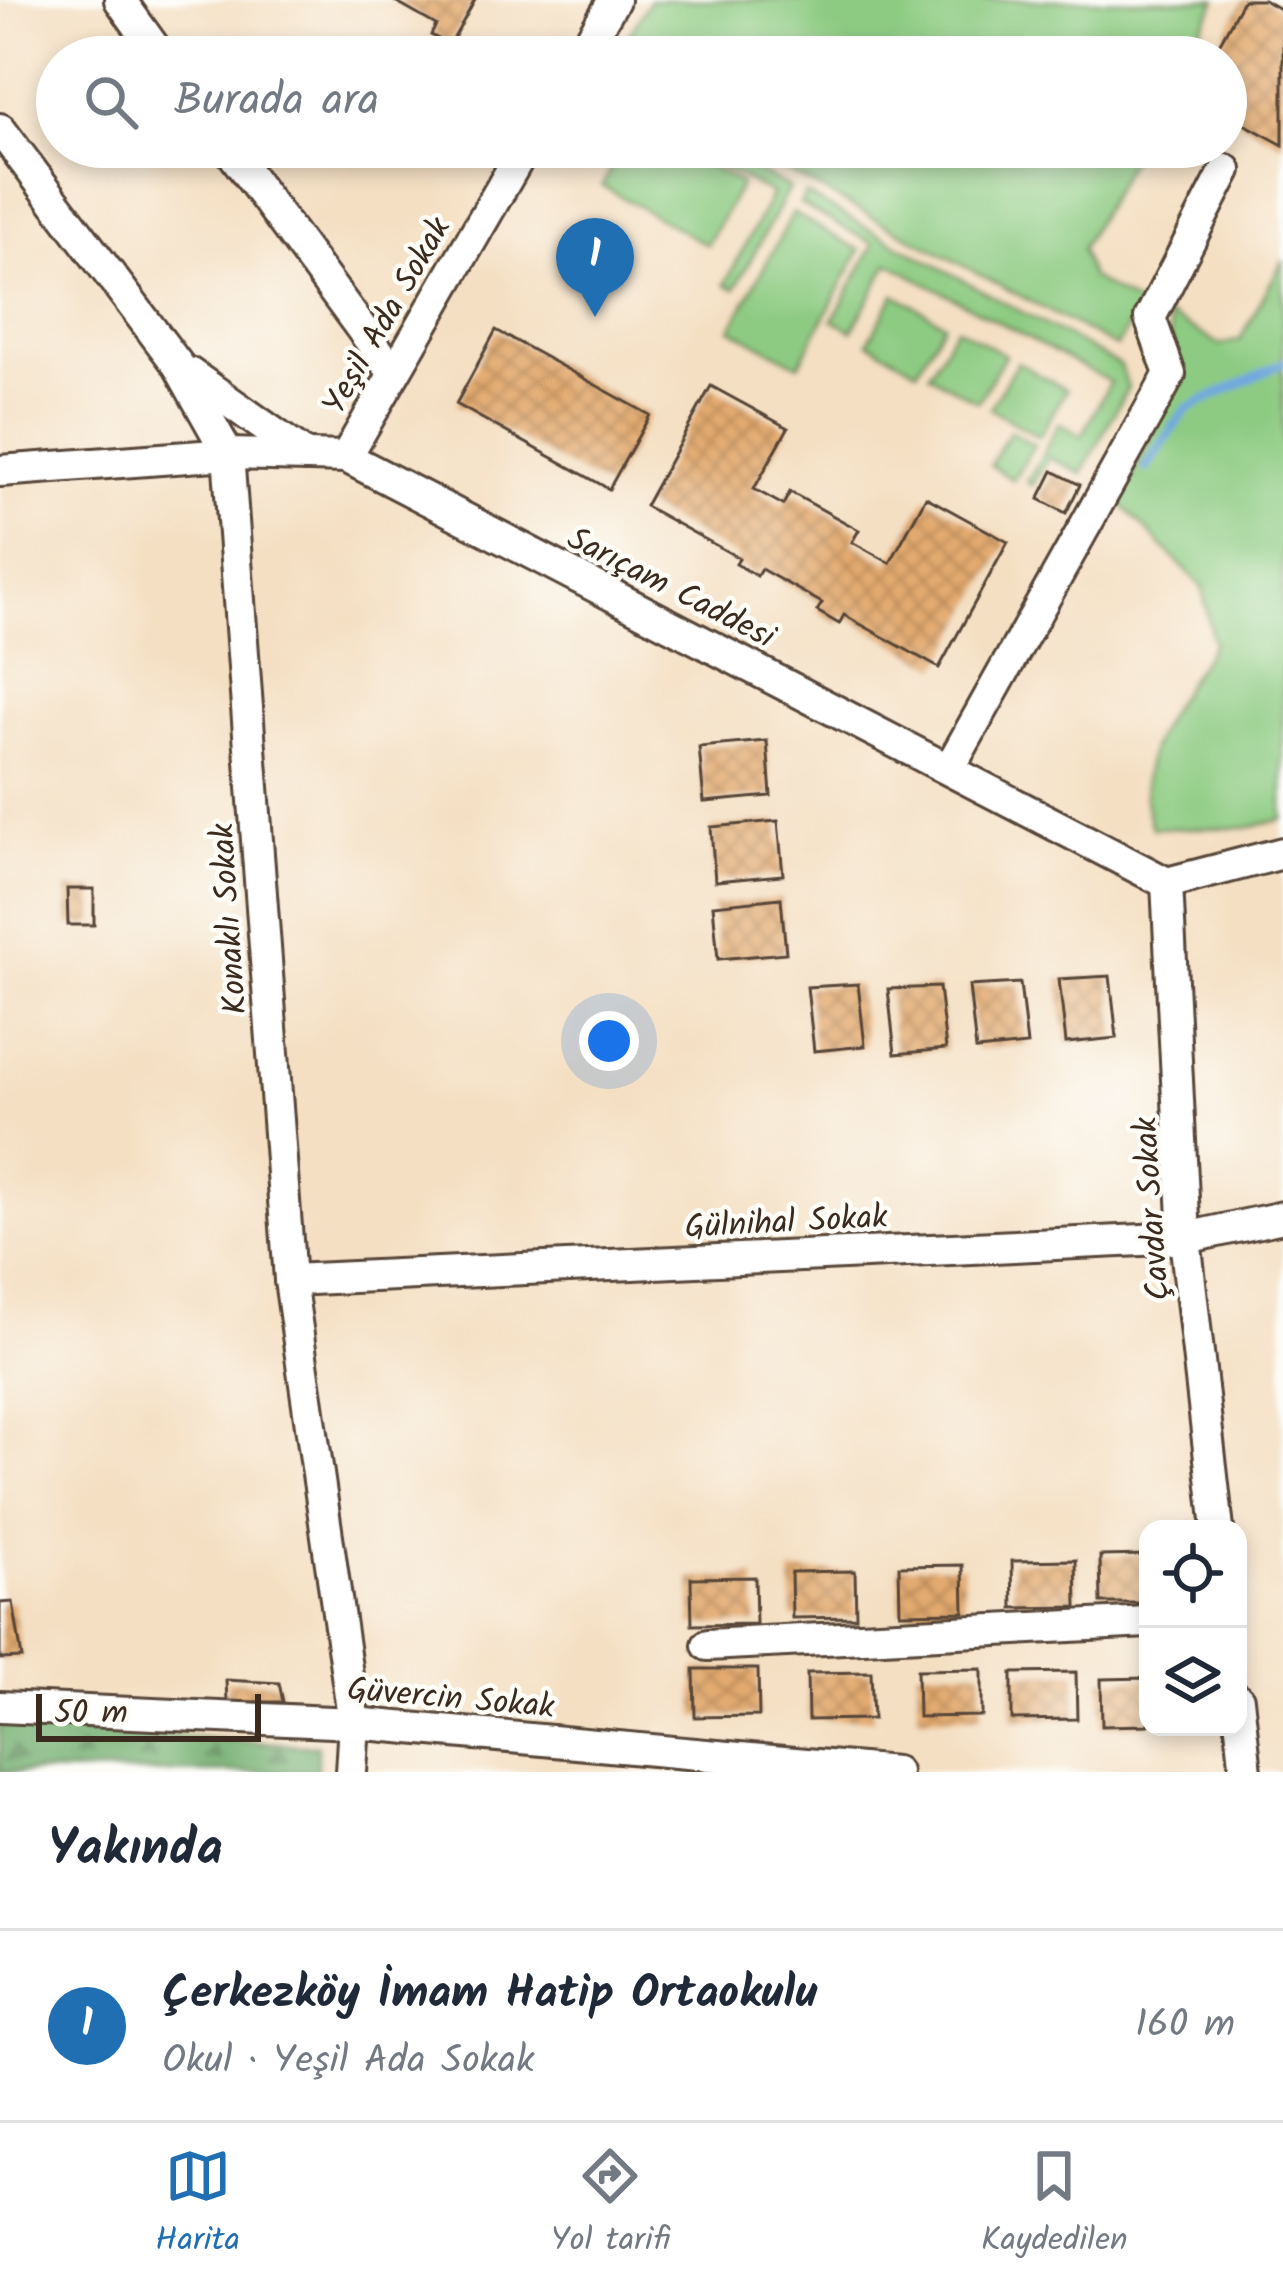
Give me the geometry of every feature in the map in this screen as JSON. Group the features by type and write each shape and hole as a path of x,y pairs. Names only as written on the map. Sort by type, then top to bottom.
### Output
{"street":[{"path":"593,36 614,0"},
{"path":"125,3 147,36"},
{"name":"Konaklı Sokak","path":"0,129 178,365 228,454 290,1280 354,1723 351,1772"},
{"path":"243,168 394,373"},
{"name":"Yeşil Ada Sokak","path":"346,457 513,168"},
{"path":"949,769 1170,374 1150,318 1226,170"},
{"path":"178,365 306,456"},
{"name":"Sarıçam Caddesi","path":"0,471 228,454 346,457 1167,883"},
{"path":"1167,883 1283,854"},
{"name":"Çavdar Sokak","path":"1167,883 1185,1238 1217,1520"},
{"name":"Gülnihal Sokak","path":"290,1280 1185,1238 1283,1217"},
{"path":"709,1645 1139,1622"},
{"name":"Güvercin Sokak","path":"0,1707 354,1723 896,1772"},
{"path":"1242,1736 1246,1772"}],"green space":[{"path":"650,0 1217,0 1197,36 628,36"},
{"path":"612,168 712,168 741,184 707,245 602,186"},
{"path":"723,168 751,168 789,188 735,289 725,284 772,194"},
{"path":"780,168 1125,168 1081,249 1090,277 1141,307 1116,347"},
{"path":"805,194 1121,366 1128,387 1082,474 1049,457 1033,485 1027,482 1059,423 1082,436 1110,382 889,263 852,331 833,320 874,244 800,204"},
{"path":"793,213 860,250 799,365 731,329"},
{"path":"1283,260 1283,819 1248,828 1152,828 1145,802 1150,753 1170,709 1213,643 1202,587 1121,504 1178,371 1167,315 1221,345 1240,340"},
{"path":"895,294 944,323 917,370 868,342"},
{"path":"956,327 1005,355 978,402 929,374"},
{"path":"1017,362 1066,390 1039,437 990,408"},
{"path":"1010,431 1034,445 1013,480 990,465"},
{"path":"0,1723 317,1746 317,1772 0,1772"}],"building":[{"path":"392,0 475,0 455,36 431,35 436,25"},
{"path":"1243,0 1264,0 1283,11 1283,145 1247,125 1247,36 1223,36"},
{"path":"496,330 650,415 609,489 456,404"},
{"path":"711,386 788,428 754,489 783,505 790,492 859,530 852,542 890,563 926,497 1008,542 939,668 844,615 839,624 817,611 822,603 761,569 757,576 736,564 739,558 645,506"},
{"path":"1053,471 1080,485 1066,513 1039,499"},
{"path":"767,741 771,796 704,802 699,747"},
{"path":"778,821 783,875 715,881 711,827"},
{"path":"67,889 94,889 94,925 68,925"},
{"path":"781,898 786,953 718,959 713,905"},
{"path":"1110,976 1117,1038 1066,1043 1059,979"},
{"path":"1020,983 1027,1045 976,1050 969,986"},
{"path":"858,984 865,1046 814,1051 807,987"},
{"path":"939,987 946,1049 895,1054 888,989"},
{"path":"1139,1555 1139,1603 1101,1603 1100,1556"},
{"path":"1076,1560 1077,1607 1013,1608 1012,1561"},
{"path":"963,1565 964,1612 900,1613 899,1566"},
{"path":"855,1571 856,1617 792,1618 791,1572"},
{"path":"755,1577 756,1624 692,1625 691,1578"},
{"path":"13,1602 22,1658 0,1659 0,1603"},
{"path":"694,1669 758,1669 759,1716 695,1717"},
{"path":"982,1669 982,1716 918,1717 917,1670"},
{"path":"871,1672 873,1719 808,1720 807,1673"},
{"path":"1076,1672 1077,1719 1012,1720 1012,1673"},
{"path":"1139,1678 1139,1725 1102,1726 1101,1679"},
{"path":"226,1680 279,1683 283,1702 227,1702"}],"waterway":[{"path":"1146,468 1186,409 1283,363"}],"place":[{"name":"Çerkezköy İmam Hatip Ortaokulu","path":"595,317"}]}
